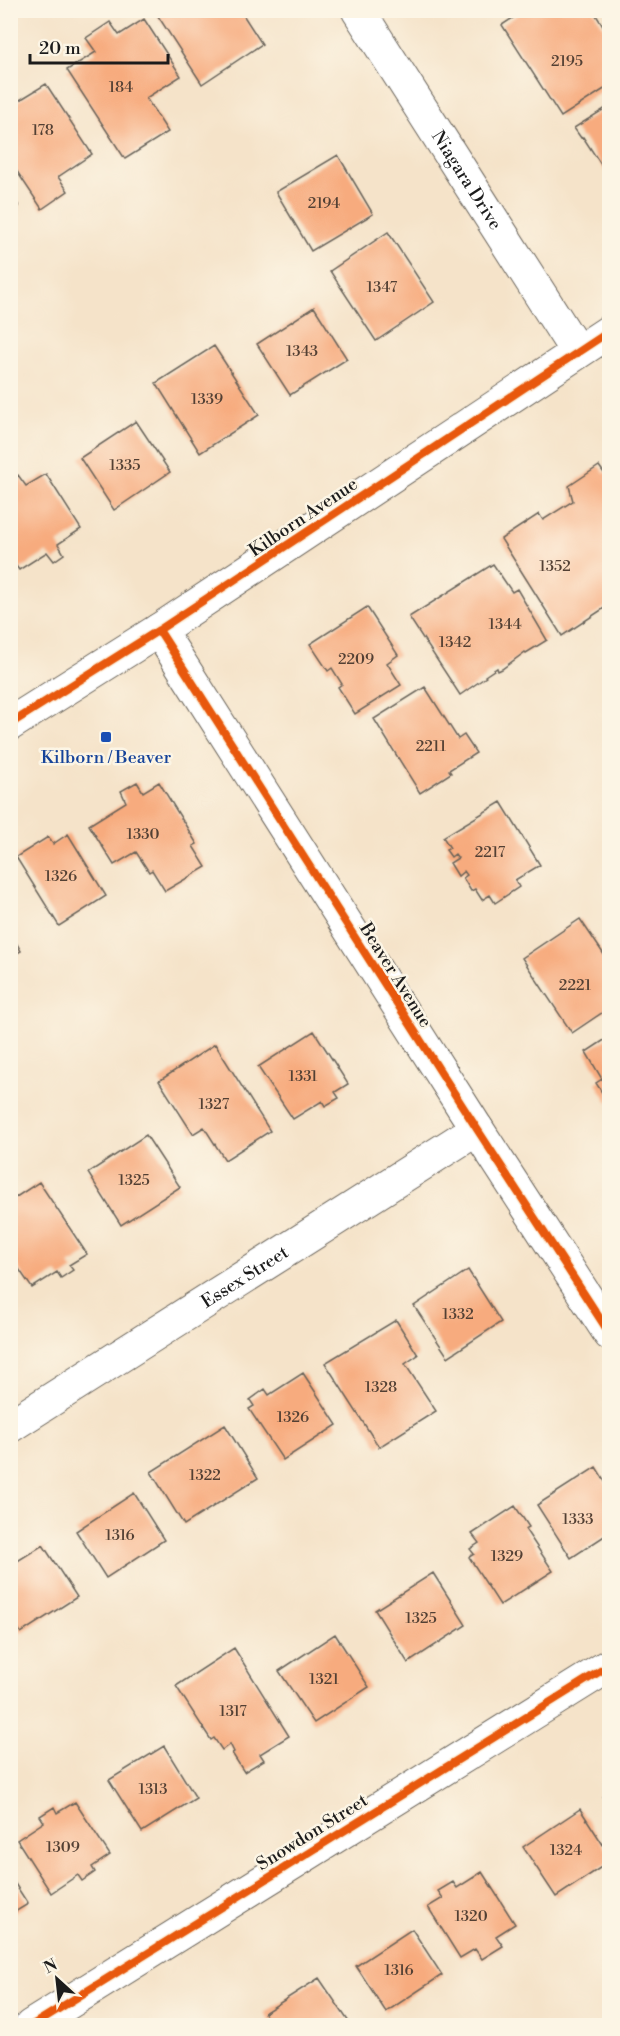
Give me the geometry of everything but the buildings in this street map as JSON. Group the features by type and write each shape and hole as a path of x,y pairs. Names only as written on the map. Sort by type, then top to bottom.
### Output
{"street":[{"name":"Niagara Drive","path":"358,10 577,352"},
{"name":"Kilborn Avenue","path":"10,724 159,630 609,331"},
{"name":"Beaver Avenue","path":"159,630 609,1334"},
{"name":"Essex Street","path":"10,1426 477,1129"},
{"name":"Snowdon Street","path":"31,2025 609,1665"}],"cycle path":[{"path":"10,724 159,630 610,331"},
{"path":"159,630 610,1334"},
{"path":"31,2026 610,1665"}],"place":[{"name":"Kilborn / Beaver","path":"106,737"}]}
